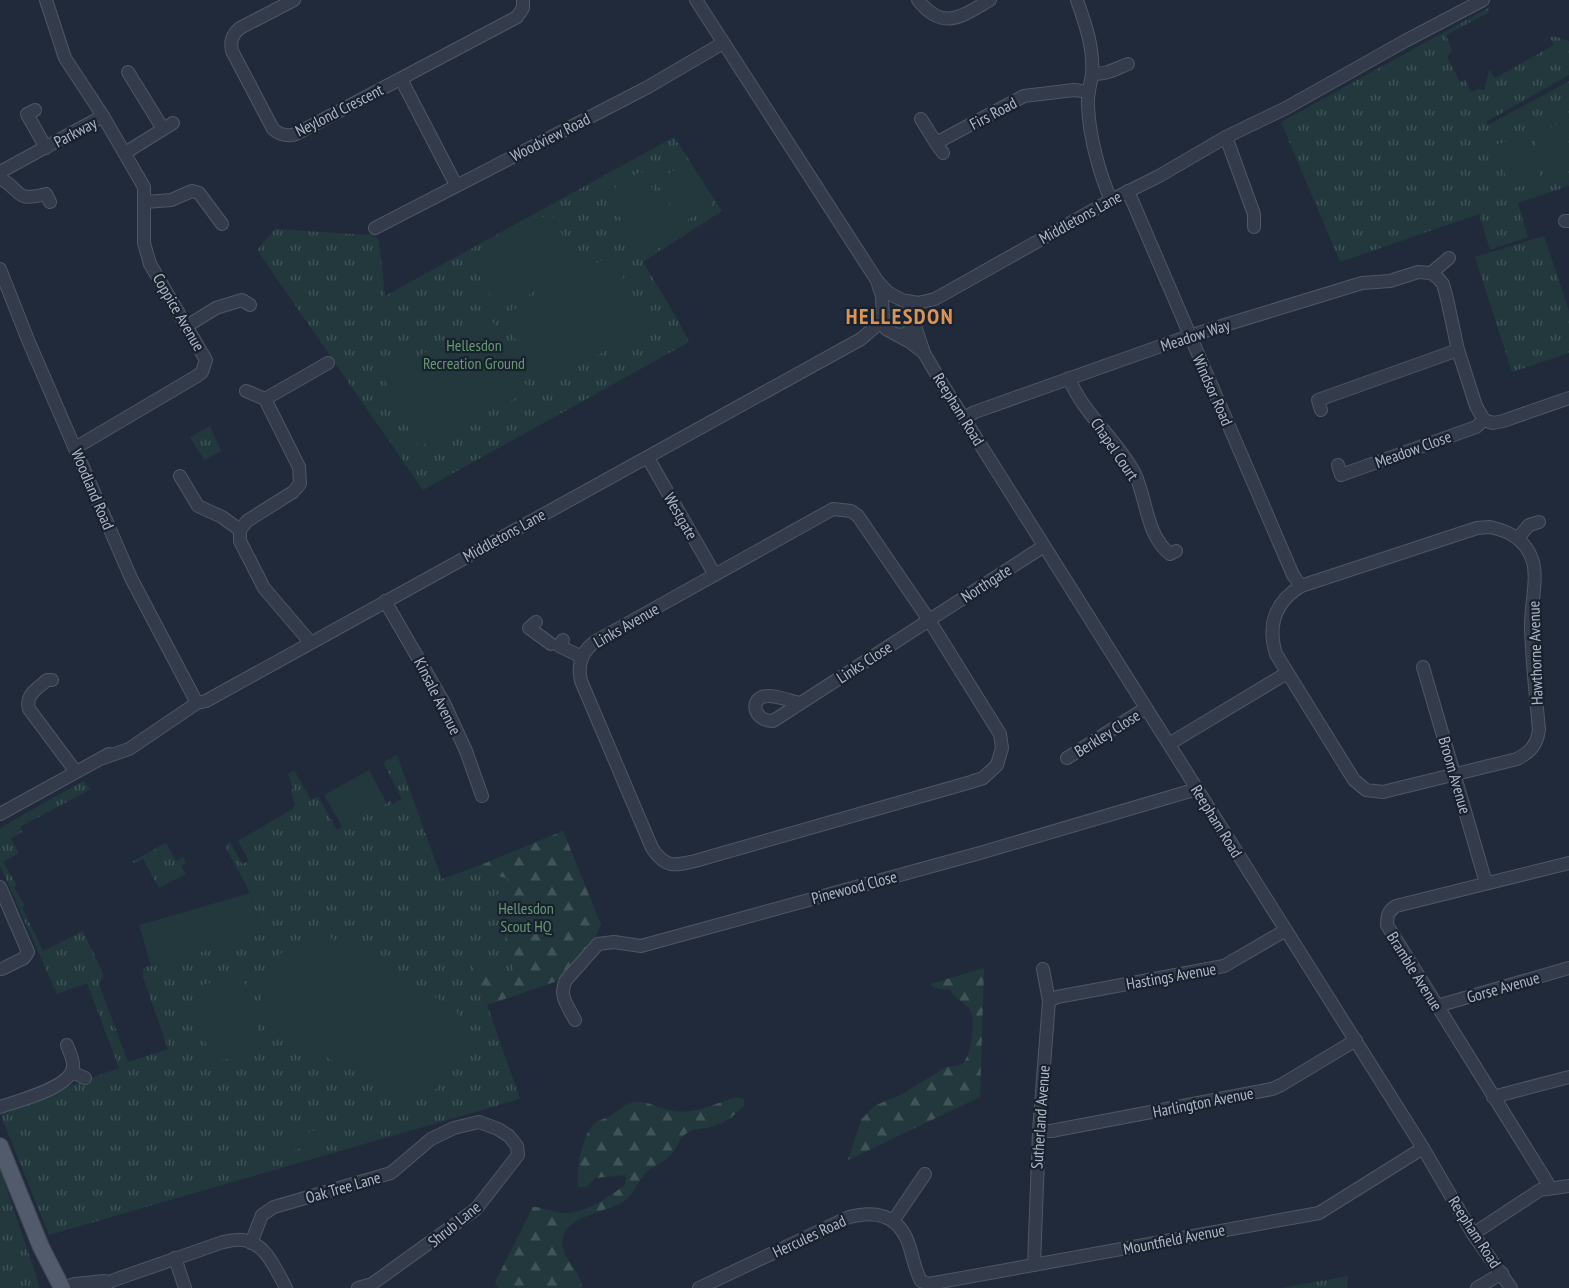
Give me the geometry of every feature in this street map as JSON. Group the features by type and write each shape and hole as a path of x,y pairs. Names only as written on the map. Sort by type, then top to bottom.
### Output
{"main road":[{"path":"0,1146 41,1247 62,1288"},
{"path":"41,1247 49,1288"}],"street":[{"name":"Coppice Avenue","path":"46,0 65,58 104,117 144,187 146,253 150,264 206,360 202,372 75,448"},
{"name":"Neylond Crescent","path":"294,0 240,28 232,39 232,51 273,129 290,136 517,17 523,8 523,0"},
{"name":"Reepham Road","path":"696,0 876,279 889,293 904,301 916,312 916,323 924,353 1424,1148 1473,1234 1511,1288"},
{"path":"918,0 931,15 951,19 961,17 990,0"},
{"path":"1077,0 1089,40 1092,73 1088,101 1090,128 1111,200"},
{"name":"Middletons Lane","path":"1460,11 1469,0"},
{"name":"Middletons Lane","path":"904,301 918,303 935,298 1226,137 1286,108 1460,11 1484,0"},
{"name":"Woodview Road","path":"375,228 648,87 723,43"},
{"path":"1092,73 1098,75 1128,64"},
{"path":"125,153 168,126 128,72"},
{"name":"Neylond Crescent","path":"401,79 456,185"},
{"name":"Firs Road","path":"921,119 940,148 1024,96 1074,90 1089,92"},
{"name":"Parkway","path":"27,115 46,148"},
{"name":"Parkway","path":"0,172 104,117"},
{"path":"1226,137 1254,214 1254,227"},
{"path":"0,178 20,196 27,198 46,194 50,202"},
{"path":"145,202 171,200 192,191 198,193 222,224"},
{"name":"Windsor Road","path":"1128,191 1293,575 1301,586"},
{"path":"1449,258 1431,273 1443,284 1458,350 1476,406 1484,420 1493,423 1569,398"},
{"name":"Woodland Road","path":"0,269 28,340 131,578 197,703"},
{"name":"Meadow Way","path":"964,418 975,411 1189,336 1362,283 1390,281 1418,272 1431,273"},
{"name":"Reepham Road","path":"876,279 882,296 883,324 924,353"},
{"name":"Middletons Lane","path":"916,323 935,298"},
{"path":"187,326 216,308 245,299"},
{"path":"882,314 889,303 904,301"},
{"name":"Middletons Lane","path":"0,814 103,758 130,740 149,734 197,703 215,696 861,339 876,327 882,314"},
{"path":"895,334 905,334 916,323"},
{"name":"Middletons Lane","path":"861,339 895,334"},
{"path":"1316,404 1458,350"},
{"path":"265,399 312,365 328,363"},
{"name":"Chapel Court","path":"1069,378 1080,402 1092,414 1134,472 1144,496 1155,537 1162,548 1173,555"},
{"path":"246,391 265,399 299,467 300,484 293,492 247,521 240,530 240,541 264,588 310,642"},
{"name":"Meadow Close","path":"1337,473 1476,427 1484,420"},
{"name":"Westgate","path":"648,458 715,575"},
{"path":"180,476 198,506 222,517 240,530"},
{"name":"Links Avenue","path":"841,509 851,511 858,516 929,620 1000,734 1000,757 990,773 971,782 679,865 662,860 652,848 581,681 579,667 585,650 596,641 715,575 823,513 841,509"},
{"path":"1518,538 1529,525 1539,522"},
{"name":"Hawthorne Avenue","path":"1477,528 1501,529 1518,538 1527,549 1533,564 1531,626 1539,730 1538,738 1527,754 1517,759 1383,792 1366,790 1354,780 1287,673 1274,647 1272,626 1276,612 1291,592 1301,586 1477,528"},
{"name":"Northgate","path":"929,620 1044,546"},
{"name":"Kinsale Avenue","path":"385,601 444,703 466,751 482,796"},
{"name":"Links Close","path":"800,703 929,620"},
{"path":"529,628 555,646 582,657"},
{"name":"Broom Avenue","path":"1423,667 1486,883"},
{"path":"1169,744 1287,673"},
{"path":"52,680 47,680 31,693 29,709 76,772"},
{"name":"Berkley Close","path":"1067,758 1146,708"},
{"name":"Pinewood Close","path":"575,1020 561,995 563,986 598,945 614,942 641,946 980,853 1197,789"},
{"name":"Bramble Avenue","path":"1549,1188 1387,925 1387,917 1389,911 1396,906 1569,863"},
{"path":"0,887 28,952 24,958 2,969"},
{"name":"Hastings Avenue","path":"1049,1001 1057,997 1224,966 1286,930"},
{"name":"Gorse Avenue","path":"1437,1006 1569,968"},
{"name":"Sutherland Avenue","path":"1034,1265 1039,1131 1049,1001 1043,969"},
{"name":"Harlington Avenue","path":"1039,1131 1051,1131 1272,1089 1281,1086 1356,1040"},
{"path":"0,1107 52,1089 62,1083 74,1065 67,1044"},
{"path":"72,1071 85,1078"},
{"path":"1493,1097 1569,1077"},
{"name":"Oak Tree Lane","path":"251,1243 262,1215 274,1207 391,1173 431,1139 454,1128 479,1122 509,1136"},
{"name":"Shrub Lane","path":"358,1288 372,1284 476,1209 518,1155 517,1146 509,1136"},
{"name":"Mountfield Avenue","path":"917,1284 929,1284 1319,1213 1424,1148"},
{"path":"917,1284 905,1235 893,1221 925,1174"},
{"path":"1473,1234 1540,1190 1569,1186"},
{"name":"Hercules Road","path":"699,1288 849,1217 873,1214 893,1221"},
{"path":"95,1288 224,1242 242,1240 251,1243 267,1255 286,1288"},
{"path":"175,1258 185,1288"},
{"path":"1477,1288 1502,1273"},
{"path":"62,1288 75,1284 114,1280"}],"green space":[{"path":"1490,7 1488,13 1446,35 1452,51 1447,57 1460,82 1465,80 1471,92 1478,89 1484,90 1490,70 1495,78 1554,45 1550,38 1553,36 1569,41 1569,75 1486,122 1488,125 1569,81 1569,186 1518,203 1528,237 1490,250 1479,214 1340,262 1281,122"},
{"path":"1562,123 1569,144 1569,170 1546,177 1532,133"},
{"path":"1526,135 1541,179 1510,189 1496,145"},
{"name":"Hellesdon Recreation Ground","path":"674,137 722,211 643,262 689,342 423,490 257,250 275,229 367,235 373,232 379,241 385,296"},
{"path":"687,162 713,204 682,223 656,182"},
{"path":"641,171 681,234 645,257 605,194"},
{"path":"550,213 580,266 499,311 470,258"},
{"path":"1544,236 1569,311 1569,353 1512,372 1475,257"},
{"path":"611,255 650,326 542,386 502,316"},
{"path":"894,305 904,305 911,312 911,322 904,329 894,329 887,322 887,312"},
{"path":"491,318 529,391 419,447 382,375"},
{"path":"210,426 221,451 204,460 190,437"},
{"path":"397,755 442,879 563,831 601,925 557,981 487,1005 520,1099 49,1235 1,1116 6,1109 119,1068 87,983 57,994 0,866 0,828 83,781 91,789 20,827 22,832 11,839 19,853 3,862 17,885 14,887 25,906 22,907 43,951 83,931 102,971 103,977 99,984 128,1062 168,1049 143,977 143,968 262,934 250,893 225,846 230,842 242,864 249,861 238,841 293,809 295,804 291,791 293,788 288,774 294,770 311,800 318,796 337,830 390,801 392,804 402,799 383,762"},
{"path":"369,770 387,803 343,828 324,795"},
{"name":"Hellesdon Scout HQ","path":"563,831 601,925 592,944 557,981 487,1005 470,958 474,957 508,979 515,975 505,942 506,929 525,929 554,937 561,918 555,911 537,900 490,909 493,898 508,887 510,882 507,878 486,874 483,864"},
{"path":"166,843 176,861 183,857 186,863 181,866 186,874 159,888 143,859 134,863 133,861"},
{"path":"250,893 262,934 151,966 139,925"},
{"path":"325,935 456,1009 465,1036 460,1063 434,1091 402,1096 277,1032 261,1002 270,965 291,943"},
{"path":"984,968 980,1097 848,1160 861,1120 874,1106 902,1094 946,1067 961,1065 966,1059 972,1033 972,1014 950,990 935,988 930,984"},
{"path":"242,974 263,1049 211,1063 191,988"},
{"path":"736,1097 744,1099 744,1106 741,1109 718,1125 684,1135 671,1155 645,1173 623,1202 581,1218 568,1228 562,1242 563,1249 578,1274 582,1288 498,1288 495,1282 533,1207 562,1213 573,1212 597,1204 625,1185 626,1175 595,1178 587,1187 578,1187 581,1152 587,1134 596,1122 638,1101 669,1110 686,1111"},
{"path":"332,1125 336,1138 284,1153 280,1141"},
{"path":"0,1169 39,1284 39,1288 0,1288"},
{"path":"1348,1276 1347,1288 1280,1288"}],"district":[{"name":"HELLESDON","path":"900,316"}]}
